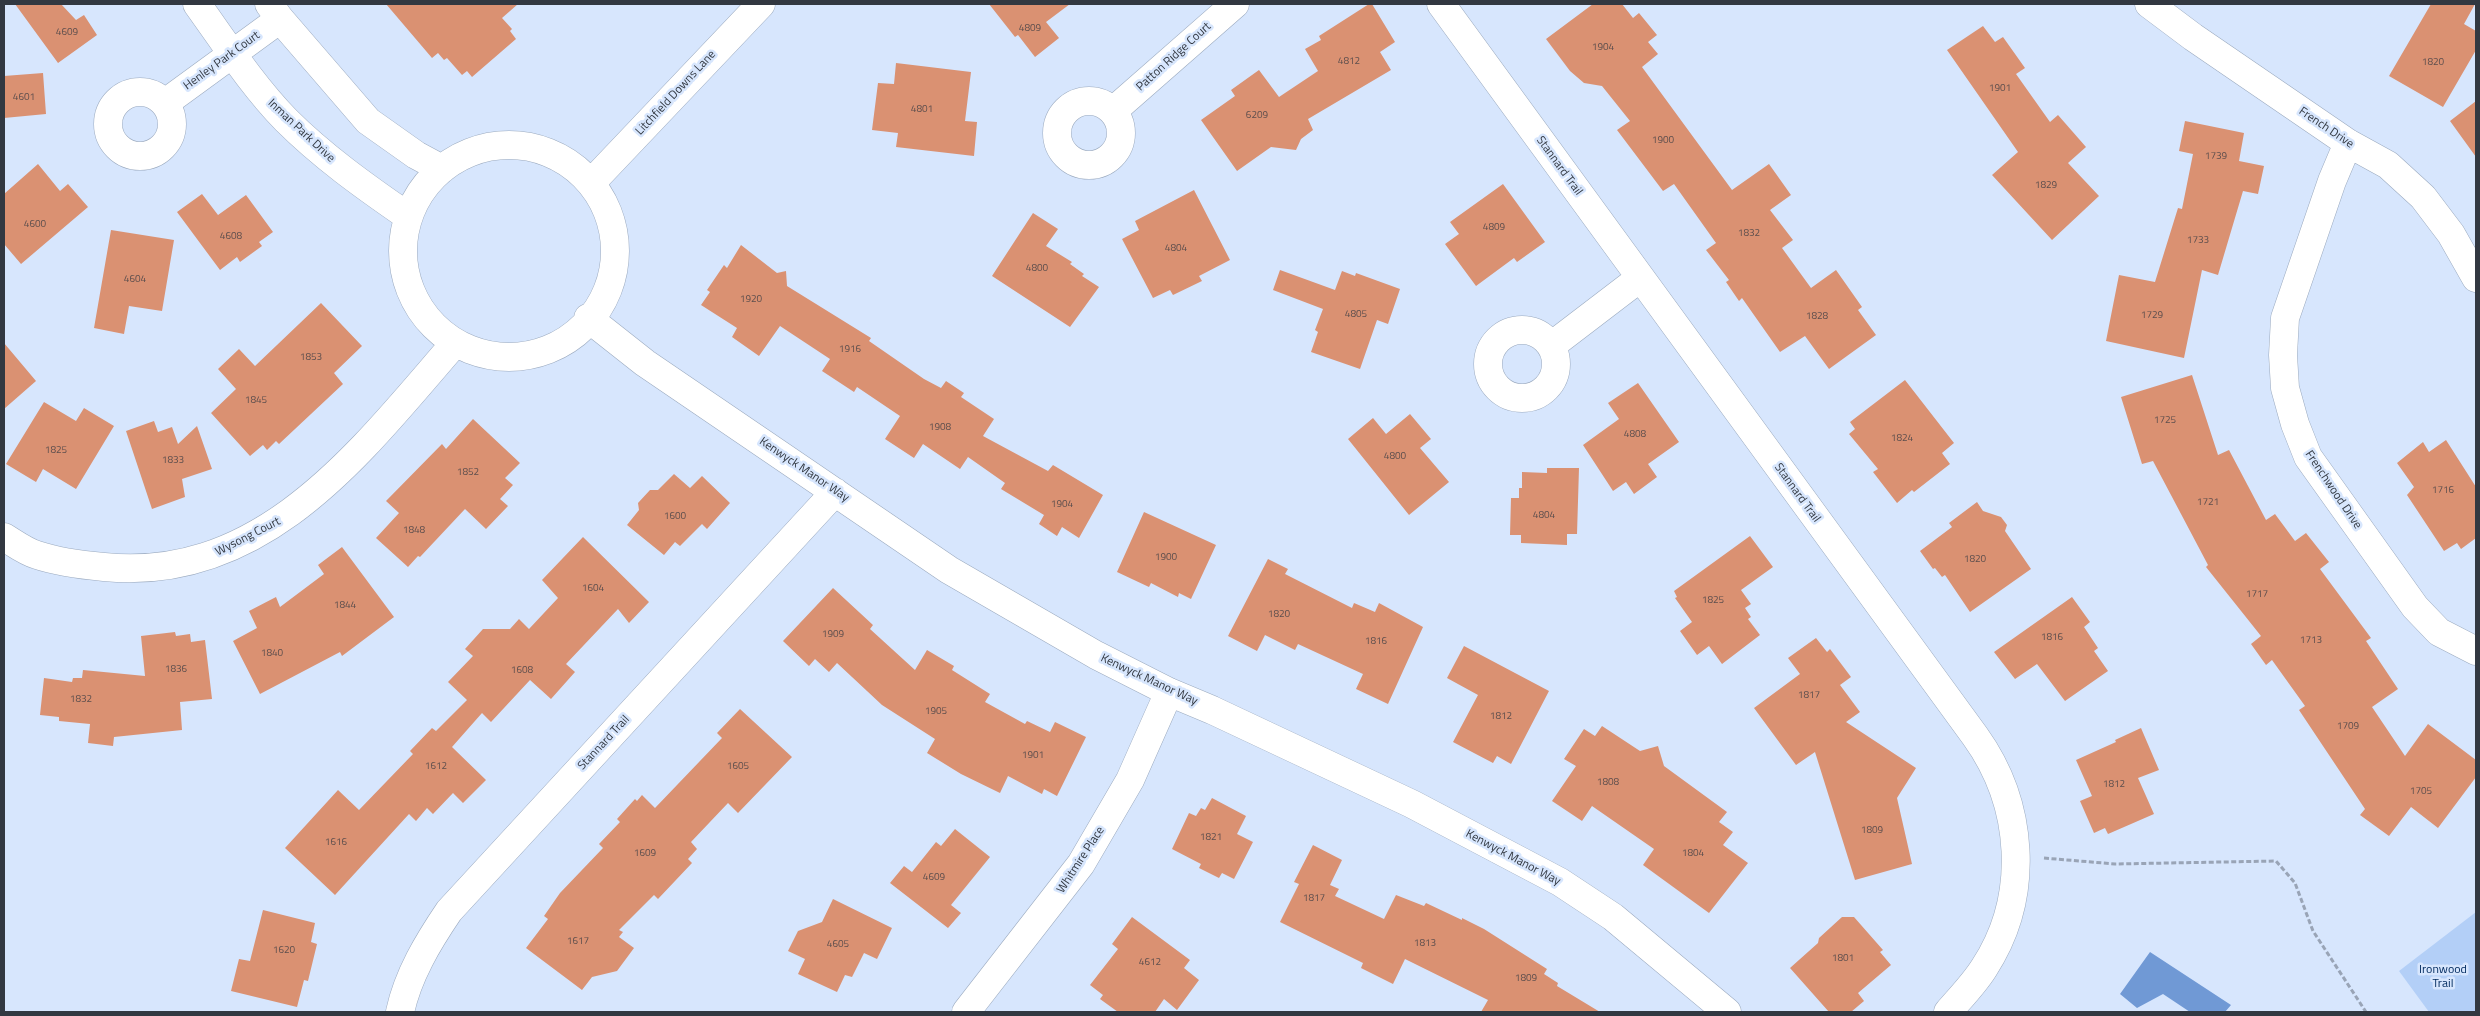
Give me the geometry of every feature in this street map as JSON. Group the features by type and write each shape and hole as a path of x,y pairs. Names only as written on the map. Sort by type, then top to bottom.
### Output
{"street":[{"name":"Inman Park Drive","path":"197,4 232,54 286,120 361,184 406,215"},
{"name":"Litchfield Downs Lane","path":"592,182 761,4"},
{"name":"Patton Ridge Court","path":"1113,112 1235,4"},
{"name":"Stannard Trail","path":"1441,4 1985,749 2002,781 2012,816 2016,856 2013,897 2002,932 1984,968 1948,1012"},
{"name":"French Drive","path":"2149,4 2186,33 2348,143 2388,166 2423,197 2451,234 2476,278"},
{"name":"Henley Park Court","path":"165,103 232,54 274,12"},
{"path":"274,12 368,121 416,155 442,169"},
{"path":"522,142 562,155 592,182 611,216 616,256 605,294 568,341 532,359 492,360 455,343 427,318 414,296 400,261 406,215 442,169 475,148 522,142"},
{"name":"Frenchwood Drive","path":"2348,143 2332,180 2285,318 2283,355 2285,388 2295,424 2308,456 2415,608 2439,632 2476,651"},
{"path":"1551,346 1640,278"},
{"name":"Kenwyck Manor Way","path":"588,318 645,363 980,589 1057,634 1169,692 1212,710 1412,804 1560,882 1613,916 1727,1012"},
{"name":"Wysong Court","path":"4,537 35,555 85,565 134,570 174,566 213,554 248,539 283,519 323,488 455,343"},
{"name":"Stannard Trail","path":"400,1012 413,973 429,941 449,911 835,492"},
{"name":"Whitmire Place","path":"966,1012 1081,864 1130,780 1169,692"}],"path":[{"path":"2016,856 2115,864 2276,861 2294,884 2313,931 2366,1012"}],"green space":[{"name":"Ironwood Trail","path":"2476,912 2476,1012 2429,1012 2399,971"}],"shaded area":[{"path":"2150,952 2231,1005 2225,1012 2190,1012 2163,994 2137,1008 2120,994"}],"building":[{"path":"15,4 61,4 76,20 84,15 97,35 58,63"},
{"path":"386,4 518,4 502,18 512,29 510,31 516,39 472,77 467,71 462,75 447,58 444,60 438,53 432,58"},
{"path":"989,4 1070,4 1046,22 1059,38 1035,57 1018,35 1015,37"},
{"path":"1369,4 1372,4 1395,42 1380,52 1391,70 1308,119 1313,130 1301,139 1296,150 1271,147 1237,171 1201,120 1235,96 1231,90 1259,70 1279,97 1318,71 1305,49 1321,40 1319,36"},
{"path":"1593,4 1622,4 1633,18 1639,13 1657,35 1648,42 1658,54 1642,67 1732,190 1769,164 1791,195 1770,210 1793,240 1782,248 1811,288 1836,270 1862,307 1858,310 1876,335 1829,369 1805,336 1780,352 1742,298 1739,301 1726,282 1729,280 1706,250 1716,243 1674,184 1663,191 1617,130 1630,121 1602,86 1584,83 1570,71 1546,39"},
{"path":"2431,4 2475,4 2464,24 2476,31 2476,50 2443,107 2389,76"},
{"path":"1983,26 1995,42 2003,37 2025,68 2016,74 2050,122 2058,115 2086,147 2068,163 2099,196 2052,240 1992,175 2018,152 1947,50"},
{"path":"896,63 971,72 965,121 977,122 974,156 896,147 898,133 872,130 878,83 894,84"},
{"path":"43,73 46,114 4,118 4,76"},
{"path":"2476,101 2476,157 2450,121"},
{"path":"2185,121 2244,133 2239,161 2264,166 2258,194 2243,191 2218,275 2202,270 2184,358 2106,341 2119,275 2155,282 2178,208 2182,209 2193,154 2179,151"},
{"path":"38,164 60,191 68,184 88,207 21,264 4,244 4,194"},
{"path":"1503,184 1545,242 1517,262 1514,258 1476,286 1445,244 1459,234 1450,222"},
{"path":"1194,190 1230,260 1199,276 1202,281 1173,295 1170,290 1153,298 1122,239 1139,230 1135,221"},
{"path":"202,194 218,215 246,195 273,232 259,242 262,246 240,262 237,257 220,270 177,212"},
{"path":"1033,213 1058,229 1046,246 1072,262 1070,264 1084,274 1082,276 1099,287 1070,327 992,276"},
{"path":"111,230 174,240 162,311 129,306 124,334 94,328"},
{"path":"741,245 777,273 786,271 787,286 871,338 869,341 924,379 941,388 946,381 964,393 961,397 994,419 983,436 1048,471 1053,465 1103,495 1079,538 1062,527 1057,536 1039,524 1044,515 1001,489 1005,483 968,457 960,469 923,444 914,458 885,439 900,416 857,387 854,392 822,371 830,359 780,326 759,356 732,337 737,328 701,305 710,292 707,290 724,265 727,268"},
{"path":"1280,270 1335,290 1342,271 1355,276 1356,273 1400,289 1388,324 1377,320 1360,369 1311,352 1318,332 1315,330 1323,309 1273,290"},
{"path":"321,303 362,346 334,373 343,384 279,444 276,441 267,450 263,445 250,456 211,413 236,389 218,369 239,349 255,366"},
{"path":"4,343 36,381 4,409"},
{"path":"2192,375 2218,455 2229,450 2266,520 2275,514 2295,541 2306,533 2329,562 2320,569 2371,638 2366,641 2398,689 2372,707 2405,756 2428,724 2476,760 2476,777 2438,828 2411,807 2389,836 2360,815 2365,809 2299,710 2305,706 2272,660 2266,665 2251,644 2261,636 2206,567 2208,565 2153,461 2142,464 2121,397"},
{"path":"1905,380 1954,443 1942,453 1950,464 1914,492 1912,490 1897,503 1873,472 1878,469 1849,434 1855,429 1850,422"},
{"path":"1638,383 1679,442 1648,464 1657,477 1634,494 1626,482 1613,491 1583,445 1619,419 1608,403"},
{"path":"44,402 76,421 84,408 114,426 76,489 43,469 36,482 6,464"},
{"path":"1410,414 1431,439 1420,448 1449,482 1409,515 1348,439 1373,418 1386,434"},
{"path":"473,419 520,463 505,478 513,485 500,499 508,506 486,529 465,509 420,557 418,556 408,567 376,538 399,513 386,501 442,444 446,449"},
{"path":"154,421 158,432 172,427 178,444 197,426 212,469 182,479 185,497 152,509 126,431"},
{"path":"2446,440 2476,487 2476,538 2461,549 2457,543 2444,551 2407,495 2414,487 2397,463 2423,442 2429,452"},
{"path":"1547,468 1579,468 1577,534 1567,534 1567,545 1521,543 1521,535 1510,535 1511,498 1519,498 1519,488 1522,488 1522,472 1547,473"},
{"path":"674,474 690,488 702,476 730,503 707,529 702,524 680,546 675,542 664,555 627,525 639,510 638,503 650,490 658,490"},
{"path":"1977,502 1983,511 2001,517 2007,525 2005,531 2031,569 1970,612 1945,575 1942,577 1935,568 1933,569 1920,551 1952,527 1949,523"},
{"path":"1144,512 1216,545 1191,599 1179,593 1178,597 1151,583 1149,587 1117,572"},
{"path":"1750,536 1773,567 1741,590 1751,604 1745,608 1751,617 1748,619 1760,635 1722,664 1709,646 1697,655 1680,631 1692,622 1675,598 1677,597 1674,591"},
{"path":"583,537 649,602 629,623 618,609 566,664 575,672 551,699 530,680 491,722 482,713 452,747 486,780 463,803 453,793 433,814 427,808 416,821 409,814 335,895 285,848 338,790 359,810 413,754 410,751 432,728 436,731 467,700 448,682 473,656 465,649 483,629 510,629 519,619 529,629 558,598 542,580"},
{"path":"342,547 394,617 342,656 340,652 260,694 233,641 257,628 249,611 276,597 280,607 324,574 318,565"},
{"path":"1268,559 1288,569 1285,574 1352,608 1354,603 1375,612 1379,603 1423,627 1388,704 1356,689 1363,674 1298,644 1295,650 1265,635 1257,651 1228,636"},
{"path":"833,588 873,625 870,629 915,670 927,650 954,666 952,670 990,694 985,702 1025,724 1027,721 1050,732 1055,722 1086,737 1057,796 1044,789 1042,794 1008,776 1000,793 961,774 927,753 935,739 882,705 837,663 829,672 815,659 809,666 783,641"},
{"path":"2072,597 2090,622 2084,627 2098,648 2094,651 2108,671 2065,701 2037,664 2015,679 1994,652"},
{"path":"175,632 176,636 190,634 191,642 205,640 212,699 180,702 182,730 114,737 113,746 88,743 90,724 59,721 59,717 40,715 44,678 72,682 73,678 82,678 83,670 145,676 141,636"},
{"path":"1816,638 1827,652 1830,649 1851,677 1840,685 1860,712 1846,722 1916,768 1897,798 1912,864 1855,880 1815,752 1796,765 1754,708 1800,674 1788,658"},
{"path":"1464,646 1549,691 1511,764 1497,756 1493,763 1453,742 1478,695 1447,678"},
{"path":"740,709 792,757 738,813 728,803 691,842 697,849 688,859 692,863 658,899 654,895 619,930 623,932 619,937 634,948 617,971 592,977 582,990 526,948 548,919 544,916 560,893 603,848 599,844 620,822 617,819 635,799 637,801 642,795 655,808 722,738 717,733"},
{"path":"1602,726 1640,751 1658,746 1664,766 1727,812 1719,822 1733,832 1723,845 1748,863 1709,913 1643,865 1654,849 1592,806 1582,821 1552,801 1576,766 1564,759 1584,729 1595,736"},
{"path":"2141,728 2159,770 2138,778 2154,814 2108,834 2105,828 2094,833 2080,801 2092,796 2076,760 2116,742 2115,740"},
{"path":"1212,798 1246,816 1237,834 1253,842 1234,879 1222,873 1219,878 1199,868 1201,864 1172,849 1189,813 1196,816 1201,808 1205,810"},
{"path":"955,829 990,857 951,905 961,913 948,928 890,883 904,866 912,872 936,842 941,846"},
{"path":"1313,845 1342,860 1330,885 1339,889 1335,896 1384,919 1396,895 1424,906 1426,903 1462,920 1462,918 1484,929 1547,969 1544,974 1558,983 1557,986 1600,1012 1481,1012 1488,1000 1405,959 1393,984 1361,968 1363,963 1280,922 1299,884 1294,882"},
{"path":"833,899 892,928 877,959 864,953 852,977 845,975 837,992 798,974 805,959 788,951 798,931 822,922"},
{"path":"263,910 315,923 311,942 317,944 308,981 304,980 297,1007 231,991 239,959 250,961"},
{"path":"1132,917 1190,960 1184,968 1199,980 1177,1010 1164,999 1155,1012 1118,1012 1100,999 1103,995 1090,985 1118,949 1112,944"},
{"path":"1842,917 1854,917 1883,950 1880,952 1891,965 1858,993 1864,1001 1851,1012 1829,1012 1790,968 1818,943 1819,938"}]}
